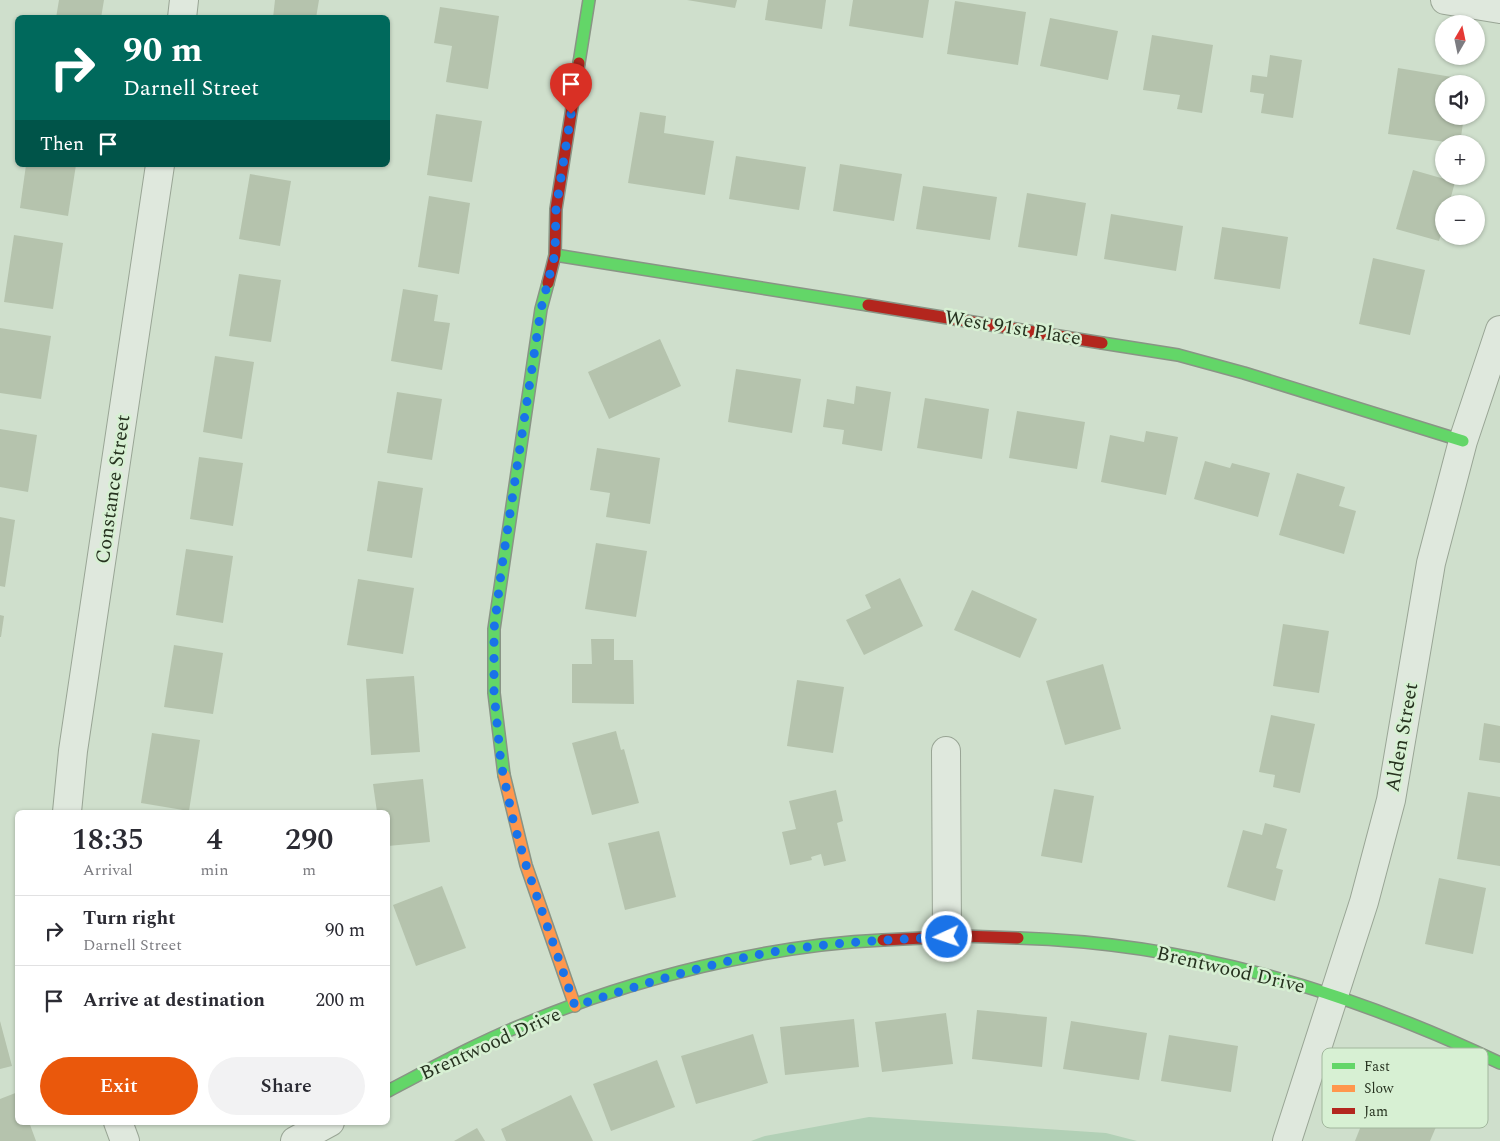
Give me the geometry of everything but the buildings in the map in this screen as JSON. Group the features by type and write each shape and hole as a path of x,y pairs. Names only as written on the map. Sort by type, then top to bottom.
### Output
{"street":[{"path":"182,15 184,0"},
{"path":"575,1006 526,865 514,824 501,764 494,692 494,629 541,309 555,254 556,209 589,0"},
{"path":"1445,0 1500,9"},
{"name":"Constance Street","path":"67,810 75,742 160,167"},
{"name":"West 91st Place","path":"555,254 1178,355 1244,373 1463,441"},
{"name":"Alden Street","path":"1287,1141 1364,902 1391,800 1431,563 1463,441 1500,330"},
{"path":"946,751 947,937"},
{"name":"Brentwood Drive","path":"390,1091 528,1023 660,978 752,956 853,942 947,937 1028,938 1132,946 1229,964 1376,1008 1466,1048"},
{"name":"Brentwood Drive","path":"1488,1058 1500,1063"},
{"path":"119,1125 125,1141"},
{"path":"295,1141 324,1125"}],"green space":[{"path":"869,1117 1106,1133 1137,1141 751,1141 765,1136"}],"traffic: fast":[{"path":"579,63 589,0"},
{"path":"555,255 868,305"},
{"path":"504,775 494,693 494,629 541,309 548,283"},
{"path":"1102,343 1178,355 1244,373 1463,441"},
{"path":"1018,938 1144,949 1205,960 1325,993 1384,1013 1467,1048"},
{"path":"390,1090 509,1030 569,1007 657,978 702,966 794,949 883,940"},
{"path":"1488,1058 1500,1063"}],"traffic: slow":[{"path":"504,775 526,865 575,1006"}],"traffic: jam":[{"path":"548,283 555,255 556,209 579,63"},
{"path":"868,305 1102,343"},
{"path":"883,940 962,936 1018,938"}],"route":[{"path":"571,114 556,209 555,254 541,309 502,566 494,629 494,692 501,764 514,824 526,865 575,1006 660,978 752,956 853,942 947,937"}]}
